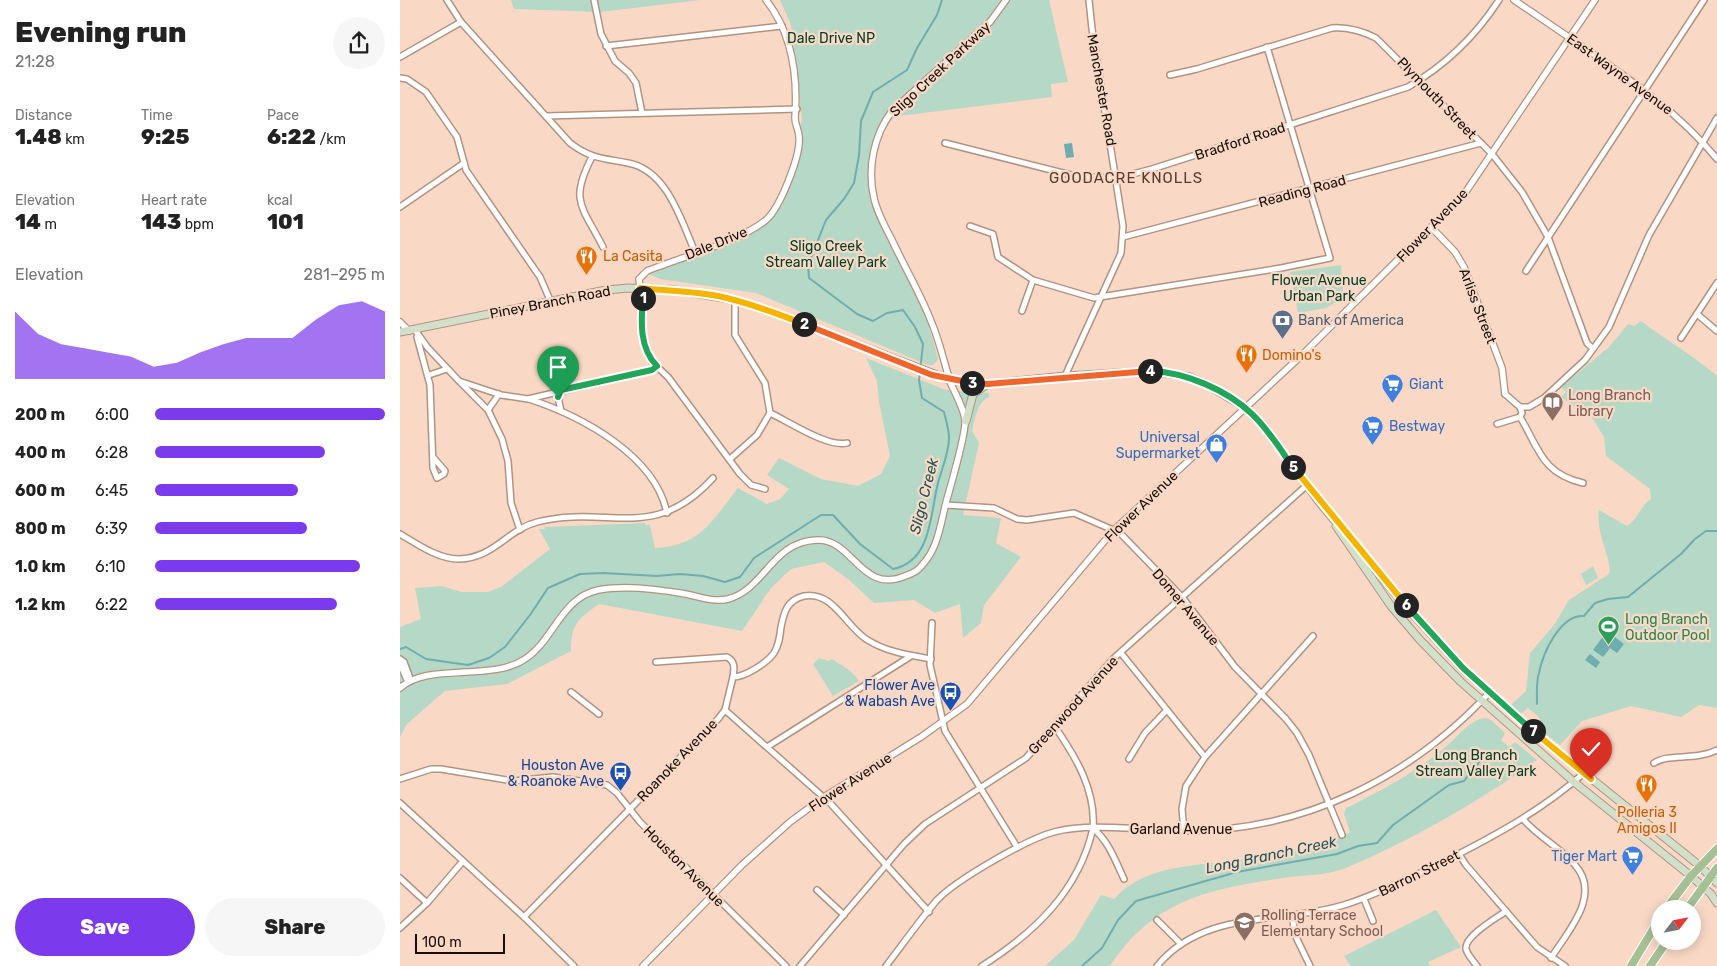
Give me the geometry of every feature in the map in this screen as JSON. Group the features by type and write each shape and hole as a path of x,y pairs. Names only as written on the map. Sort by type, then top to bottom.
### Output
{"main road":[{"name":"Piney Branch Road","path":"400,332 550,300 609,290 640,288 675,290 735,300 772,312 932,375 950,380 988,384 1128,371 1170,372 1206,384 1244,408 1262,424 1320,503 1429,632 1489,693 1584,773 1700,866 1717,883"},
{"path":"966,421 972,394 988,384"},
{"name":"Piney Branch Road","path":"1320,503 1363,567 1420,640 1481,702 1574,782 1703,886 1717,903"},
{"path":"1673,900 1691,876 1717,849"},
{"path":"1694,900 1717,868"},
{"path":"1630,966 1651,932"},
{"path":"1650,966 1661,950"}],"street":[{"path":"447,0 460,22 570,143 592,157 637,165 655,175 674,206 695,252"},
{"path":"594,0 601,34 606,46 615,60 629,73 636,83 642,113"},
{"name":"Dale Drive","path":"640,288 639,279 647,271 743,234 772,215 788,184 800,138 797,129 800,118 797,111 793,59 782,26 766,0"},
{"name":"Sligo Creek Parkway","path":"966,421 950,380 931,321 878,212 871,178 873,157 881,130 892,111 990,22 1006,0"},
{"name":"Manchester Road","path":"1065,376 1121,253 1123,237 1117,178 1092,29 1090,0"},
{"name":"Bradford Road","path":"945,143 1080,177 1117,178 1387,95 1420,80 1440,67 1465,44 1499,0"},
{"name":"East Wayne Avenue","path":"1514,0 1644,90 1676,116 1703,142 1717,159"},
{"name":"Flower Avenue","path":"643,966 773,836 824,797 942,723 967,704 1113,531 1302,355 1432,228 1465,193 1595,0"},
{"path":"1526,271 1704,0"},
{"path":"400,57 460,22"},
{"path":"606,46 782,26"},
{"name":"Plymouth Street","path":"1170,75 1197,69 1332,28 1344,27 1365,32 1376,38 1492,154 1522,192 1548,237 1587,343 1593,348"},
{"path":"970,226 993,234 998,257 1033,280 1094,298 1100,298 1109,294 1281,268 1330,258 1292,125 1267,47"},
{"path":"400,78 407,79 426,92 457,137 466,170 540,277 550,300"},
{"path":"546,116 797,111"},
{"path":"1520,407 1529,407 1544,398 1577,368 1609,327 1649,235 1717,118"},
{"name":"Reading Road","path":"1123,237 1311,190 1481,143"},
{"path":"592,157 581,178 578,196 603,247"},
{"path":"400,207 464,163"},
{"name":"Arliss Street","path":"1432,228 1455,252 1464,266 1502,368 1506,394"},
{"path":"1022,311 1033,280"},
{"path":"1681,338 1717,283"},
{"path":"640,288 643,298 642,335 652,362 751,484 765,488"},
{"path":"730,459 757,435 770,413 765,383 735,335 735,300"},
{"path":"1697,314 1717,330"},
{"path":"400,322 412,330 488,410 502,439 508,460 511,503 520,530"},
{"path":"412,330 429,375 433,457"},
{"path":"528,399 652,370 657,366"},
{"path":"429,375 447,369"},
{"path":"459,381 499,394 528,399 561,411 623,447 639,462 664,496 667,513"},
{"path":"561,390 558,397 561,411"},
{"path":"488,410 499,394"},
{"path":"1506,394 1520,407 1522,413 1520,417 1541,457 1564,476 1583,483"},
{"path":"770,413 828,441 839,445 847,443"},
{"path":"1497,424 1520,417"},
{"path":"400,688 409,682 425,676 502,669 522,661 534,653 570,605 582,596 595,591 639,588 682,593 702,598 728,599 740,594 786,550 800,543 815,540 831,542 872,576 898,580 923,566 931,552 946,505 966,421"},
{"path":"400,534 443,556 458,559 486,554 520,530 536,522 558,518 650,518 667,513 690,500 713,478"},
{"name":"Greenwood Avenue","path":"800,966 904,844 925,824 1026,758 1056,727 1090,685 1120,653 1306,486"},
{"name":"Domer Avenue","path":"946,505 994,508 1017,518 1027,520 1074,513 1113,531 1128,541 1182,598 1235,667 1286,719 1299,736 1342,835"},
{"path":"1363,567 1370,560"},
{"path":"656,662 728,657 732,659 734,665 733,677 742,675 770,657 778,646 784,612 788,605 796,598 811,595 830,602 865,639 890,651 931,659"},
{"path":"932,623 931,659 942,723 1017,847"},
{"path":"1184,831 1183,794 1186,786 1205,757 1313,636"},
{"path":"1120,653 1205,757"},
{"path":"767,747 911,656"},
{"path":"400,658 404,662 409,682"},
{"path":"400,658 400,663 409,682"},
{"name":"Roanoke Avenue","path":"524,917 725,710 733,677"},
{"path":"571,692 599,714"},
{"name":"Garland Avenue","path":"886,966 938,899 955,886 1034,838 1055,831 1093,828 1184,831 1238,829 1290,818 1329,804 1376,782 1446,733 1489,693"},
{"path":"725,710 824,797 928,912"},
{"path":"1129,759 1144,733 1168,710"},
{"path":"982,966 1017,944 1048,913 1088,851 1094,814 1088,784 1069,746 1056,727"},
{"path":"1654,763 1661,758 1692,758 1717,750"},
{"name":"Houston Avenue","path":"400,779 431,769 441,769 513,781 553,777 607,785 640,822 786,966"},
{"name":"Barron Street","path":"1157,966 1171,950 1202,932 1222,925 1292,915 1344,905 1364,899 1459,854 1523,819 1584,773"},
{"path":"400,803 524,917 574,966"},
{"path":"1523,819 1533,832 1575,864 1586,883 1586,900 1551,958"},
{"path":"1093,828 1104,838 1109,846 1124,879"},
{"path":"1459,854 1537,946 1551,958 1565,966"},
{"path":"400,928 427,903 462,862"},
{"path":"400,878 427,903"},
{"path":"817,890 844,915"},
{"path":"1364,899 1374,921"},
{"path":"1476,966 1466,949 1467,944 1472,935 1506,911"},
{"path":"1292,915 1295,935 1310,966"},
{"path":"1157,920 1181,944"}],"green space":[{"path":"511,0 700,0 600,12 514,9"},
{"name":"Sligo Creek Stream Valley Park","path":"780,0 1049,0 1068,82 1051,84 1052,97 899,116 899,112 912,100 907,100 883,131 874,139 868,175 872,203 880,224 925,317 938,360 933,365 928,365 756,293 660,279 648,274 649,271 672,265 742,239 765,225 782,206 787,193 802,119 791,25"},
{"name":"Flower Avenue Urban Park","path":"1341,265 1343,293 1346,296 1326,308 1298,313 1290,272"},
{"path":"1641,321 1699,361 1717,376 1717,708 1699,705 1681,717 1631,706 1582,721 1560,745 1547,735 1538,716 1528,708 1520,714 1511,705 1526,691 1530,653 1554,625 1569,600 1609,574 1609,562 1599,528 1599,510 1627,526 1651,499 1650,489 1606,456 1604,437 1586,408 1581,411 1561,397 1566,392 1561,387 1609,347 1628,324 1634,326"},
{"path":"866,358 946,390 989,393 989,397 979,407 972,431 979,443 963,515 1001,518 996,543 1021,557 984,605 981,623 963,638 960,604 935,613 914,600 874,603 848,579 824,562 791,569 771,588 742,631 599,604 581,618 574,628 571,651 507,684 445,691 407,724 400,737 400,627 421,619 415,588 442,586 461,592 488,592 501,587 550,549 539,529 545,529 544,527 645,523 645,525 650,525 655,548 683,542 704,530 738,488 767,504 780,499 789,489 767,475 779,458 821,479 858,486 881,474 890,456 879,402 877,381"},
{"path":"1593,566 1598,578 1586,585 1581,574"},
{"path":"819,658 829,661 832,659 850,671 859,681 833,696 813,664"},
{"name":"Long Branch Stream Valley Park","path":"1486,718 1491,720 1505,733 1501,740 1509,747 1515,742 1537,760 1492,791 1420,833 1346,868 1325,873 1235,886 1188,900 1167,911 1147,925 1128,943 1110,966 1045,966 1074,940 1101,895 1114,899 1127,887 1142,878 1174,868 1260,857 1274,851 1276,854 1312,848 1347,834 1350,832 1344,814 1346,808 1415,770 1472,723"},
{"path":"1436,910 1461,947 1428,962 1430,966 1351,966 1344,956"}],"water":[{"path":"1072,143 1074,157 1066,158 1064,144"},
{"name":"Long Branch Outdoor Pool","path":"1607,631 1624,644 1617,653 1610,648 1603,657 1593,650"},
{"path":"1590,654 1600,662 1596,668 1585,660"}],"waterway":[{"name":"Sligo Creek","path":"400,649 406,647 426,659 468,665 489,658 505,647 548,588 580,574 604,573 657,576 680,574 703,576 725,582 740,577 754,558 821,515 833,515 860,544 893,569 906,564 915,557 922,546 931,522 938,483 949,444 944,412 922,398 919,380 923,344 915,327 903,310 887,313 873,321 857,314 809,278 808,265 826,220 844,199 854,183 859,155 861,121 873,92 907,70 917,48 937,15 942,0"},
{"name":"Long Branch Creek","path":"1537,704 1537,680 1544,655 1554,636 1568,621 1584,616 1595,603 1608,599 1628,597 1681,554 1695,539 1706,531 1717,531"},
{"name":"Long Branch Creek","path":"1082,966 1102,948 1118,920 1136,901 1237,872 1337,854 1358,846 1377,843 1393,825 1449,785 1464,781 1483,757 1495,753"}],"place":[{"name":"La Casita","path":"587,275"},
{"name":"Bank of America","path":"1282,339"},
{"name":"Domino's","path":"1246,374"},
{"name":"Giant","path":"1393,403"},
{"name":"Long Branch Library","path":"1552,422"},
{"name":"Bestway","path":"1373,445"},
{"name":"Universal Supermarket","path":"1216,464"},
{"name":"Long Branch Outdoor Pool","path":"1609,646"},
{"name":"Flower Ave & Wabash Ave","path":"951,712"},
{"name":"Houston Ave & Roanoke Ave","path":"620,792"},
{"name":"Polleria 3 Amigos II","path":"1647,803"},
{"name":"Tiger Mart","path":"1633,875"},
{"name":"Rolling Terrace Elementary School","path":"1245,942"}],"district":[{"name":"GOODACRE KNOLLS","path":"1126,178"}],"route":[{"path":"558,397 561,390 652,370 657,366 652,362 642,335 643,298 640,288 675,290 735,300 772,312 932,375 950,380 988,384 1128,371 1170,372 1190,377 1206,384 1244,408 1262,424 1306,486 1370,560 1409,610 1449,654 1513,715 1591,779"}],"park label":[{"name":"Dale Drive NP","path":"831,38"}]}
